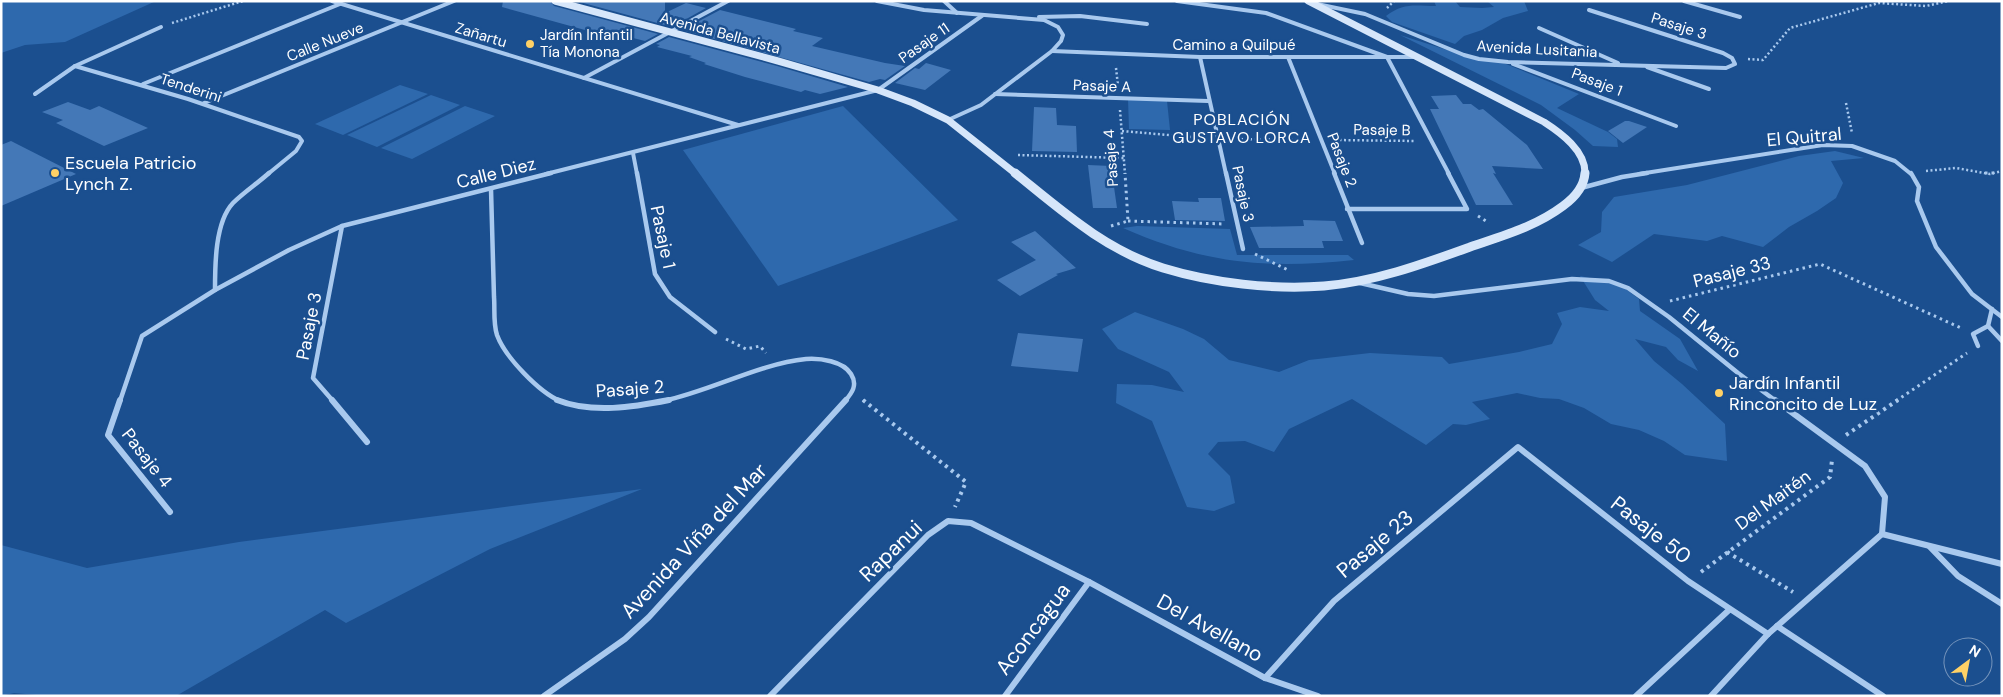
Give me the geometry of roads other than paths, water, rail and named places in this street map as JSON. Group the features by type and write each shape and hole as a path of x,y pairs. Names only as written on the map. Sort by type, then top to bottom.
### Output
{"street":[{"name":"Zañartu","path":"332,1 738,126"},
{"name":"Calle Nueve","path":"204,103 454,1"},
{"name":"Avenida Bellavista","path":"555,1 878,90 914,103 948,120 1090,233 1123,252 1163,268 1213,280 1268,286 1323,286 1356,282 1419,265 1523,230 1564,207 1580,189"},
{"path":"584,78 728,1"},
{"path":"876,1 957,13 1034,18 1065,14 1147,24"},
{"path":"944,1 957,13"},
{"path":"1177,1 1266,13 1387,57 1467,208 1348,209"},
{"path":"1684,1 1740,17"},
{"path":"1309,2 1512,105 1563,136 1578,154 1585,169 1585,179 1580,189"},
{"name":"Avenida Lusitania","path":"1309,2 1365,14 1464,55 1479,59 1508,62 1726,68 1735,64 1732,58"},
{"path":"142,84 340,4"},
{"name":"Pasaje 3","path":"1589,10 1723,53 1732,58"},
{"name":"Pasaje 11","path":"878,90 983,15"},
{"path":"948,120 971,111 1052,51 1062,41 1062,31 1052,23 1034,18"},
{"path":"35,94 75,66 161,27"},
{"path":"1540,28 1621,64"},
{"name":"Camino a Quilpué","path":"1052,51 1200,57 1417,57"},
{"name":"Pasaje 3","path":"1200,57 1208,101 1243,248"},
{"name":"Pasaje 2","path":"1288,57 1362,243"},
{"name":"Pasaje 1","path":"1508,62 1676,126"},
{"path":"1642,65 1709,89"},
{"name":"Tenderini","path":"75,66 204,103 299,137 302,141 296,151 232,204 225,215 214,259 215,290"},
{"name":"Calle Diez","path":"142,336 215,290 318,236 342,226 878,90"},
{"name":"Pasaje A","path":"995,94 1208,101"},
{"name":"El Quitral","path":"1580,189 1622,177 1823,145 1852,146 1895,161 1910,172 1919,187 1917,201 1936,247 1972,294 1992,309"},
{"name":"Pasaje 1","path":"633,153 655,274 670,297 715,332"},
{"name":"Pasaje 2","path":"492,189 497,335 526,377 551,397 565,403 586,406 608,408 642,406 675,400 775,366 802,359 834,362 844,367 854,378 856,384 853,392"},
{"name":"Pasaje 3","path":"342,226 313,378 367,442"},
{"name":"El Mañío","path":"1356,282 1408,294 1434,296 1572,279 1608,281 1628,288 1668,317 1738,373 1865,466 1885,497 1882,534"},
{"path":"1978,346 1973,334 1988,326 1992,309 2002,317"},
{"path":"1988,326 2002,341"},
{"name":"Pasaje 4","path":"142,336 108,435 170,512"},
{"name":"Avenida Viña del Mar","path":"544,696 625,639 649,617 853,392"},
{"name":"Pasaje 50","path":"1518,447 1688,582 1768,634"},
{"name":"Pasaje 23","path":"1265,678 1334,602 1518,447"},
{"name":"Rapanui","path":"770,696 928,535 948,521 971,523 1089,582"},
{"path":"1710,696 1768,634 1882,534 2002,564"},
{"path":"1930,547 1958,576 2002,604"},
{"name":"Del Avellano","path":"1089,582 1265,678 1318,696"},
{"name":"Aconcagua","path":"1005,696 1089,582"},
{"path":"1636,696 1729,610"},
{"path":"1777,626 1883,696"}],"place":[{"name":"Jardín Infantil Tía Monona","path":"530,44"},
{"name":"Escuela Patricio Lynch Z.","path":"55,173"},
{"name":"Jardín Infantil Rinconcito de Luz","path":"1719,393"}],"district":[{"name":"POBLACIÓN GUSTAVO LORCA","path":"1242,128"}]}
